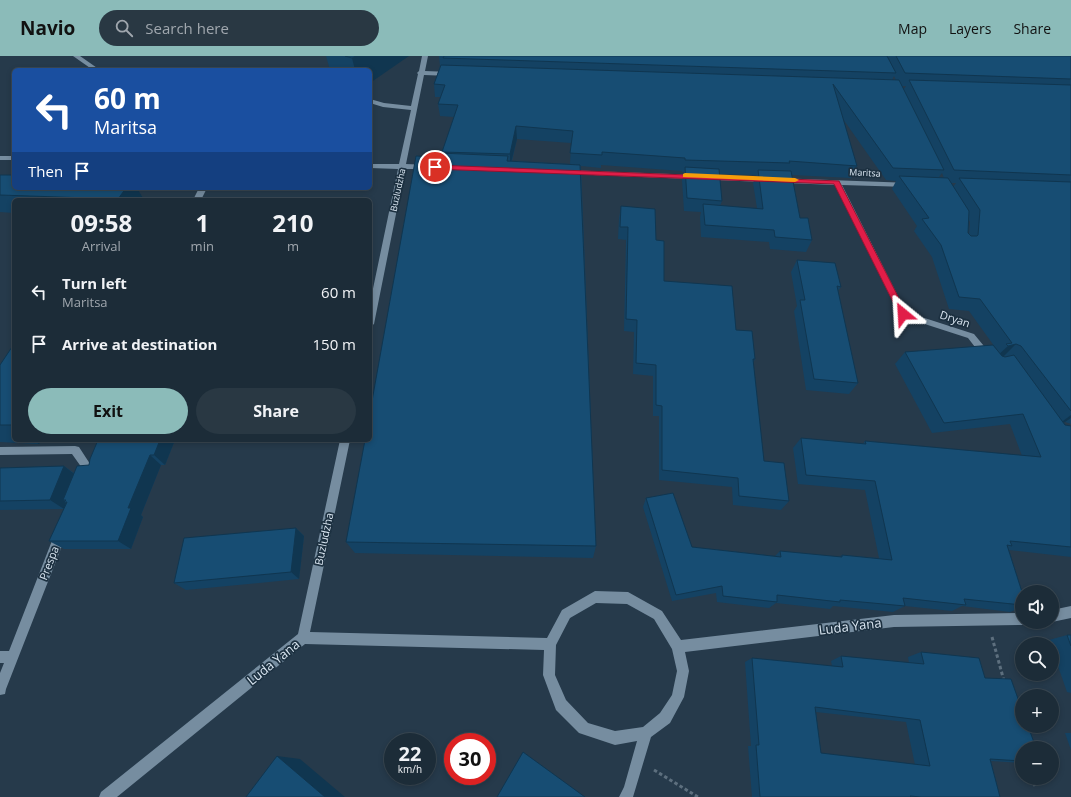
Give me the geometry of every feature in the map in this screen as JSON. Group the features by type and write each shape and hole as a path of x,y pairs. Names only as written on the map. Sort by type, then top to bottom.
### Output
{"street":[{"path":"76,56 94,68"},
{"name":"Buzludzha","path":"372,314 403,166 420,73 425,56"},
{"path":"420,73 460,74"},
{"path":"372,101 383,105 414,108"},
{"path":"0,158 12,158"},
{"path":"372,166 435,167"},
{"name":"Maritsa","path":"561,171 912,186"},
{"name":"Dryan","path":"837,182 903,314 971,336 993,363 998,362"},
{"name":"Buzludzha","path":"303,638 345,442"},
{"path":"0,451 77,445 87,467 78,489"},
{"name":"Prespa","path":"0,689 6,657 64,526"},
{"path":"595,597 628,598 658,615 678,647 683,671 678,697 666,718 646,732 615,738 584,728 561,705 549,675 550,644 566,614 595,597"},
{"path":"1059,615 1071,612"},
{"name":"Luda Yana","path":"678,647 894,621 1015,619"},
{"name":"Luda Yana","path":"106,797 303,638 550,644"},
{"path":"626,797 646,732"}],"path":[{"path":"987,620 1006,688"},
{"path":"638,760 698,797"}],"building":[{"path":"345,56 356,56 352,58"},
{"path":"444,56 887,56 896,73 443,58"},
{"path":"896,56 1071,56 1071,79 905,73"},
{"path":"441,65 899,80 944,170 893,168 833,84 857,166 789,161 790,163 685,160 685,158 602,152 602,155 570,153 573,131 516,126 510,154 442,152 458,105 438,104 445,85 434,84"},
{"path":"909,80 1071,85 1071,175 954,170"},
{"path":"439,153 508,156 507,161 580,165 596,546 346,542 365,442 372,442 372,401 416,156 438,157"},
{"path":"685,167 719,169 722,201 687,198"},
{"path":"758,170 791,171 800,218 808,218 812,240 775,237 774,230 705,225 703,204 763,209"},
{"path":"0,175 12,175 12,190 125,190 119,198 0,195"},
{"path":"899,176 948,178 969,211 968,233 971,236 978,235 980,210 959,178 1071,182 1071,411 1021,346 1016,344 1008,346 1006,344 1012,343 980,299 959,297 941,245 922,219 929,218"},
{"path":"621,206 655,209 656,240 664,241 664,281 732,286 736,330 752,331 755,359 753,359 764,461 784,463 789,501 739,496 738,478 662,470 662,406 656,405 656,365 636,363 637,320 626,319 628,227 620,227"},
{"path":"797,260 835,263 841,287 837,286 858,383 814,379 800,300 805,300"},
{"path":"993,345 1002,356 1005,357 1014,355 1065,425 1071,426 1071,547 1010,541 1012,546 1007,545 1020,585 1015,585 1015,604 964,599 966,605 903,598 905,606 840,600 840,602 777,595 777,602 723,596 722,586 676,595 646,498 673,493 692,547 781,557 780,551 892,560 875,481 806,475 801,438 866,444 865,441 1041,457 1023,414 944,423 905,352"},
{"path":"12,347 12,425 0,425 0,365"},
{"path":"97,442 159,442 154,455 150,455 128,508 131,508 118,541 49,541 67,502 64,502 66,500 63,500 77,466 89,465"},
{"path":"64,466 50,500 0,501 0,468"},
{"path":"296,528 291,572 174,583 184,538"},
{"path":"1067,635 1071,635 1071,646"},
{"path":"921,652 979,658 985,678 1011,679 1015,690 1015,733 1031,733 1033,741 1015,741 1015,761 990,759 1000,797 760,797 756,745 759,745 752,658 843,667 841,656 924,664","holes":["815,707 920,720 930,766 821,753"]},
{"path":"523,752 585,797 497,797"},
{"path":"277,756 325,797 246,797"}],"slow traffic":[{"path":"685,176 795,180"}],"route":[{"path":"435,167 837,182 903,314"}]}
